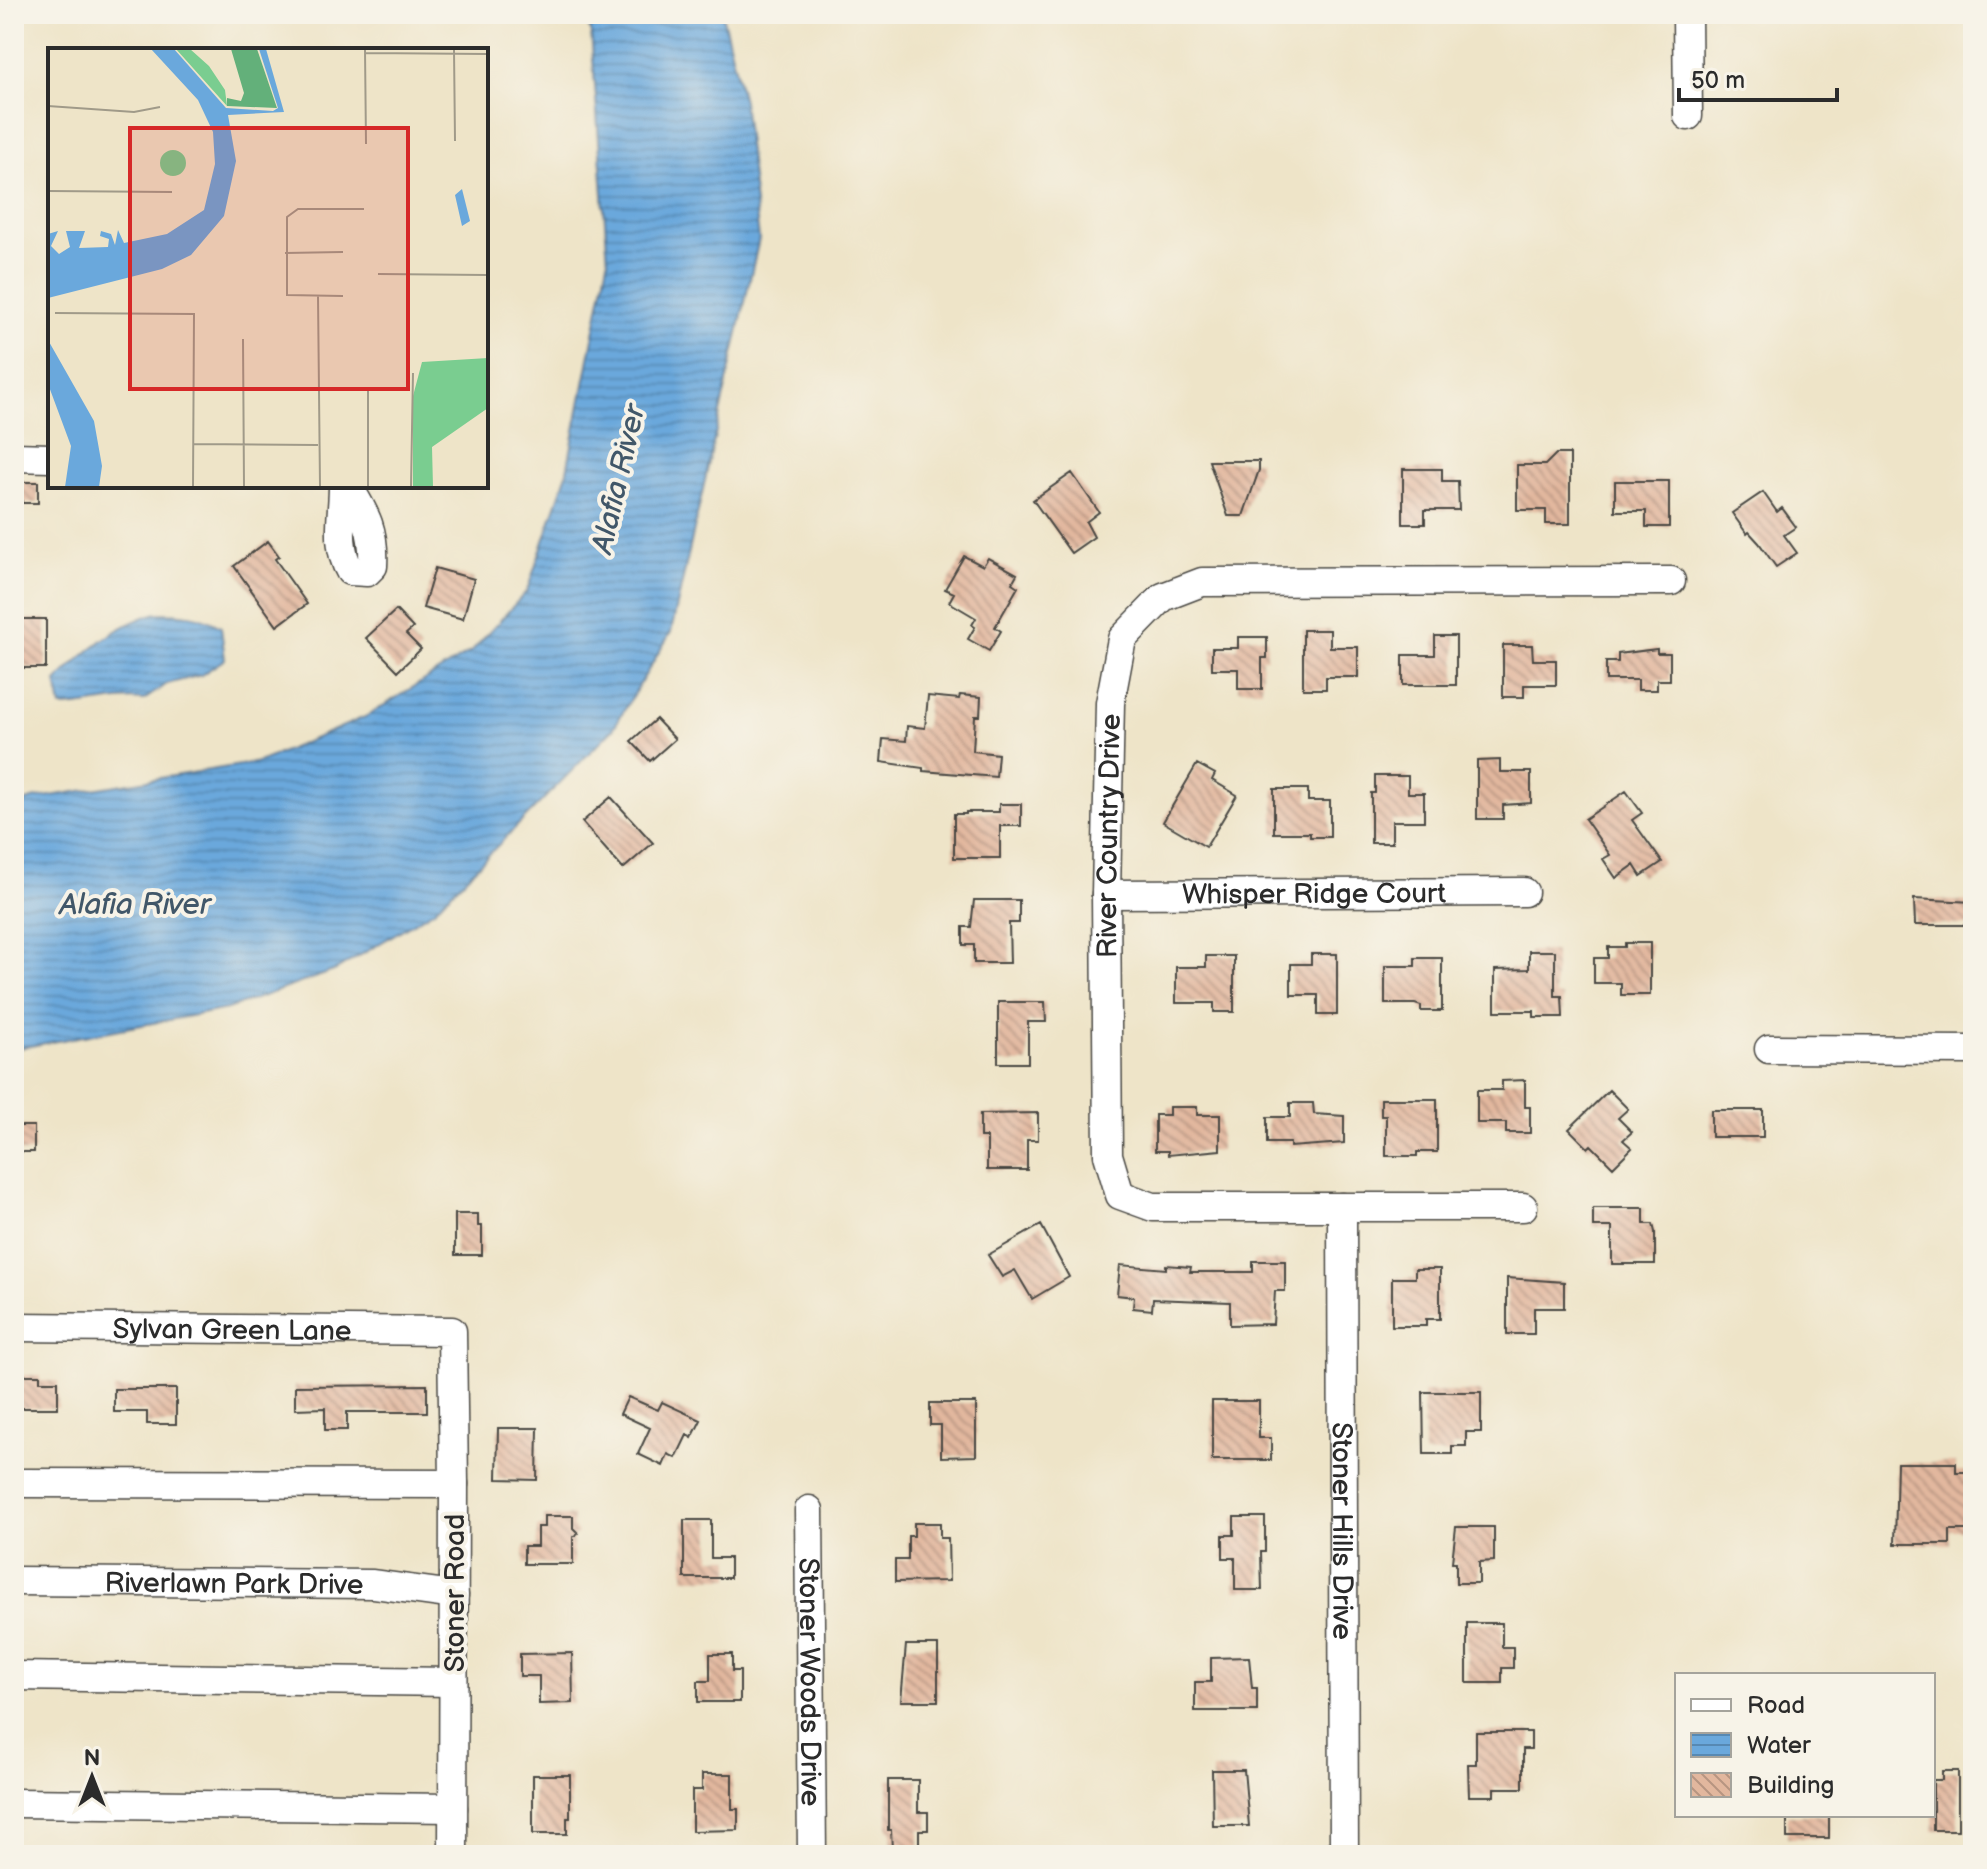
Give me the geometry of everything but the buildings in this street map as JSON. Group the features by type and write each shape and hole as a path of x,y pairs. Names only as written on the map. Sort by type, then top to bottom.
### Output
{"street":[{"path":"1687,14 1688,116"},
{"path":"14,457 48,458"},
{"name":"River Country Drive","path":"1523,1207 1153,1207 1120,1195 1108,1155 1106,894 1110,703 1122,639 1163,597 1202,582 1671,581"},
{"name":"Whisper Ridge Court","path":"1106,894 1524,892"},
{"path":"1769,1049 1973,1050"},
{"name":"Stoner Hills Drive","path":"1342,1207 1344,1855"},
{"name":"Sylvan Green Lane","path":"14,1327 452,1331"},
{"name":"Stoner Road","path":"452,1331 453,1855"},
{"path":"14,1483 454,1484"},
{"name":"Stoner Woods Drive","path":"809,1510 812,1855"},
{"name":"Riverlawn Park Drive","path":"14,1581 373,1584 454,1595"},
{"path":"14,1676 453,1682"},
{"path":"14,1803 453,1808"}],"water":[{"name":"Alafia River","path":"583,14 722,14 743,101 759,239 671,632 613,729 434,910 336,970 227,1009 14,1049 14,806 32,799 259,762 365,717 473,650 527,591 566,476 608,262 591,32"},
{"path":"157,613 190,615 221,627 225,659 201,675 167,684 144,700 123,699 61,707 56,682 67,671 115,632"}]}
